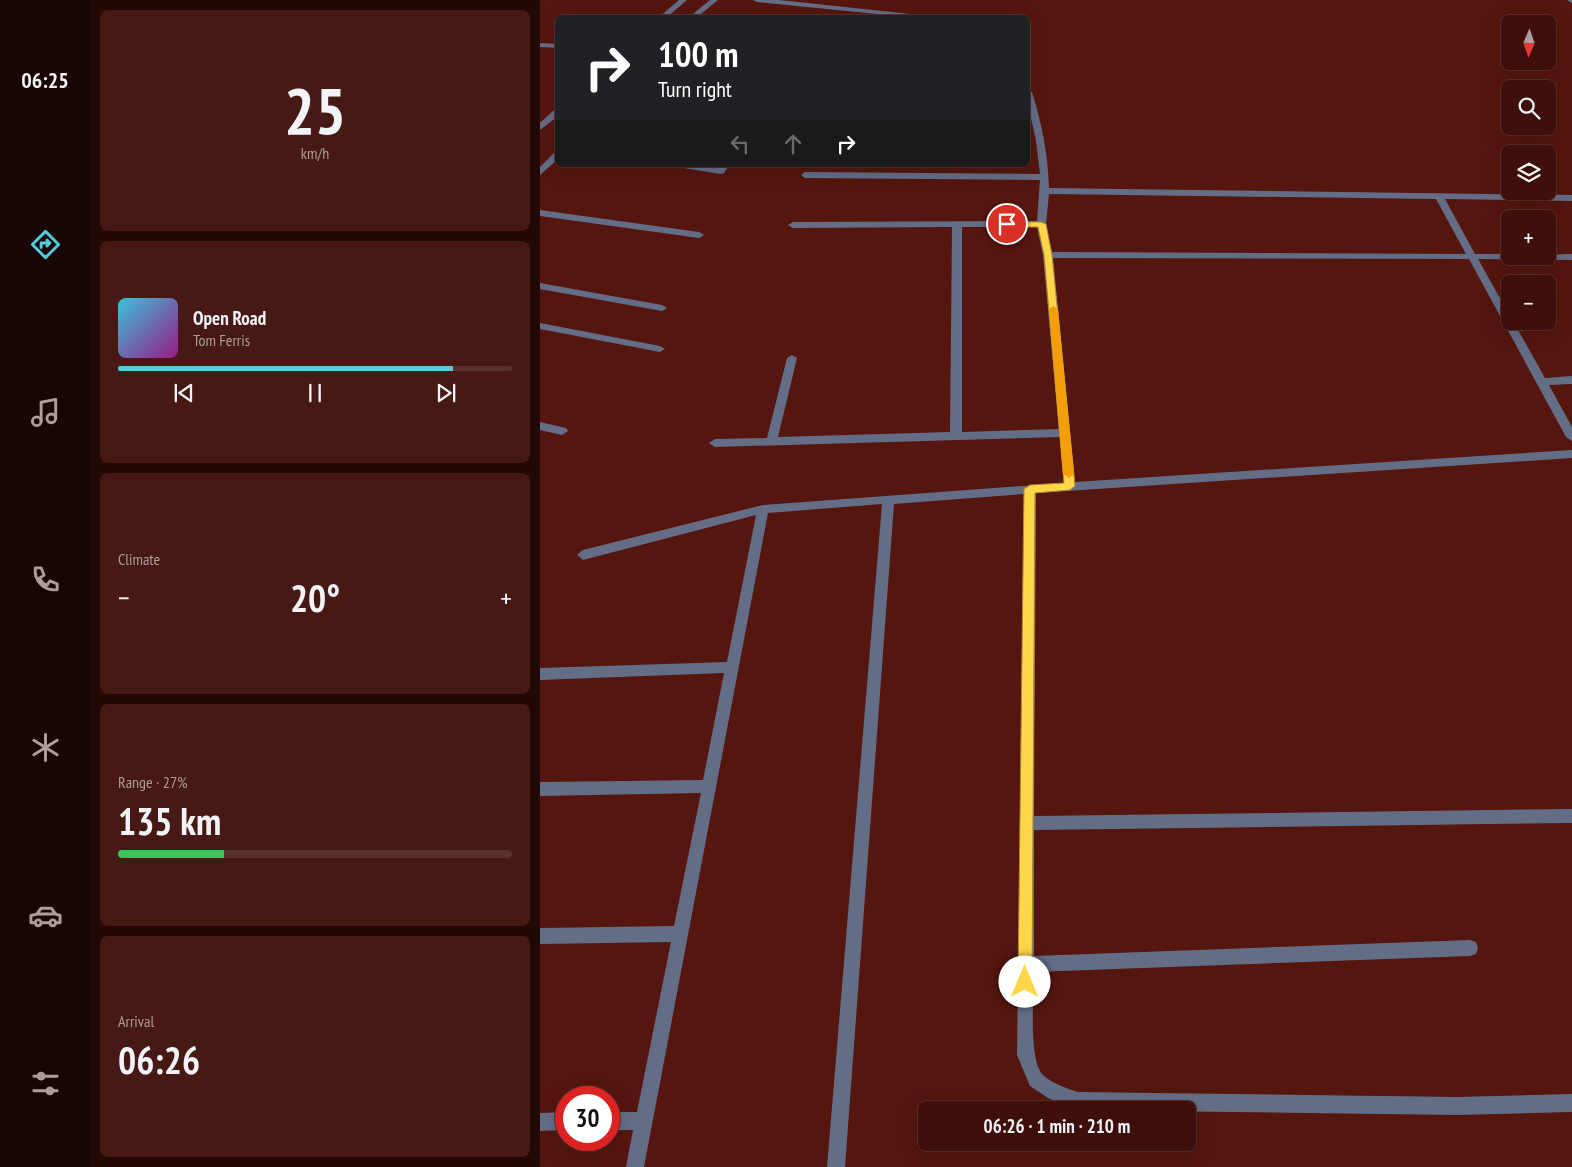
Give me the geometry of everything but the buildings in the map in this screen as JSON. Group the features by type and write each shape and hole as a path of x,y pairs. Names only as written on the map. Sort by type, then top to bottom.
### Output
{"street":[{"path":"665,15 683,0"},
{"path":"695,15 714,0"},
{"path":"757,0 914,15"},
{"path":"540,45 555,46"},
{"path":"1030,104 1046,191 1041,224 1048,255 1070,486"},
{"path":"540,128 555,114"},
{"path":"540,172 555,157"},
{"path":"696,167 721,171 724,167"},
{"path":"805,175 1044,176"},
{"path":"1046,191 1572,198"},
{"path":"1438,195 1572,437"},
{"path":"540,213 699,235"},
{"path":"956,224 956,436"},
{"path":"793,226 1041,224"},
{"path":"1048,255 1572,257"},
{"path":"540,286 662,308"},
{"path":"540,326 660,349"},
{"path":"772,441 792,358"},
{"path":"1542,382 1572,380"},
{"path":"540,426 562,431"},
{"path":"715,443 1065,433"},
{"path":"584,555 763,509 1070,486 1572,454"},
{"path":"1030,489 1025,1055 1036,1080 1054,1092 1078,1100 1457,1106 1572,1102"},
{"path":"836,1167 888,500"},
{"path":"635,1167 763,509"},
{"path":"540,674 732,667"},
{"path":"540,790 710,786"},
{"path":"1027,823 1572,816"},
{"path":"540,936 680,934"},
{"path":"1025,964 1470,948"},
{"path":"620,1121 644,1121"},
{"path":"540,1122 555,1122"}],"slow traffic":[{"path":"1053,309 1069,474"}],"route":[{"path":"1007,224 1041,224 1048,255 1070,486 1030,489 1025,982"}]}
